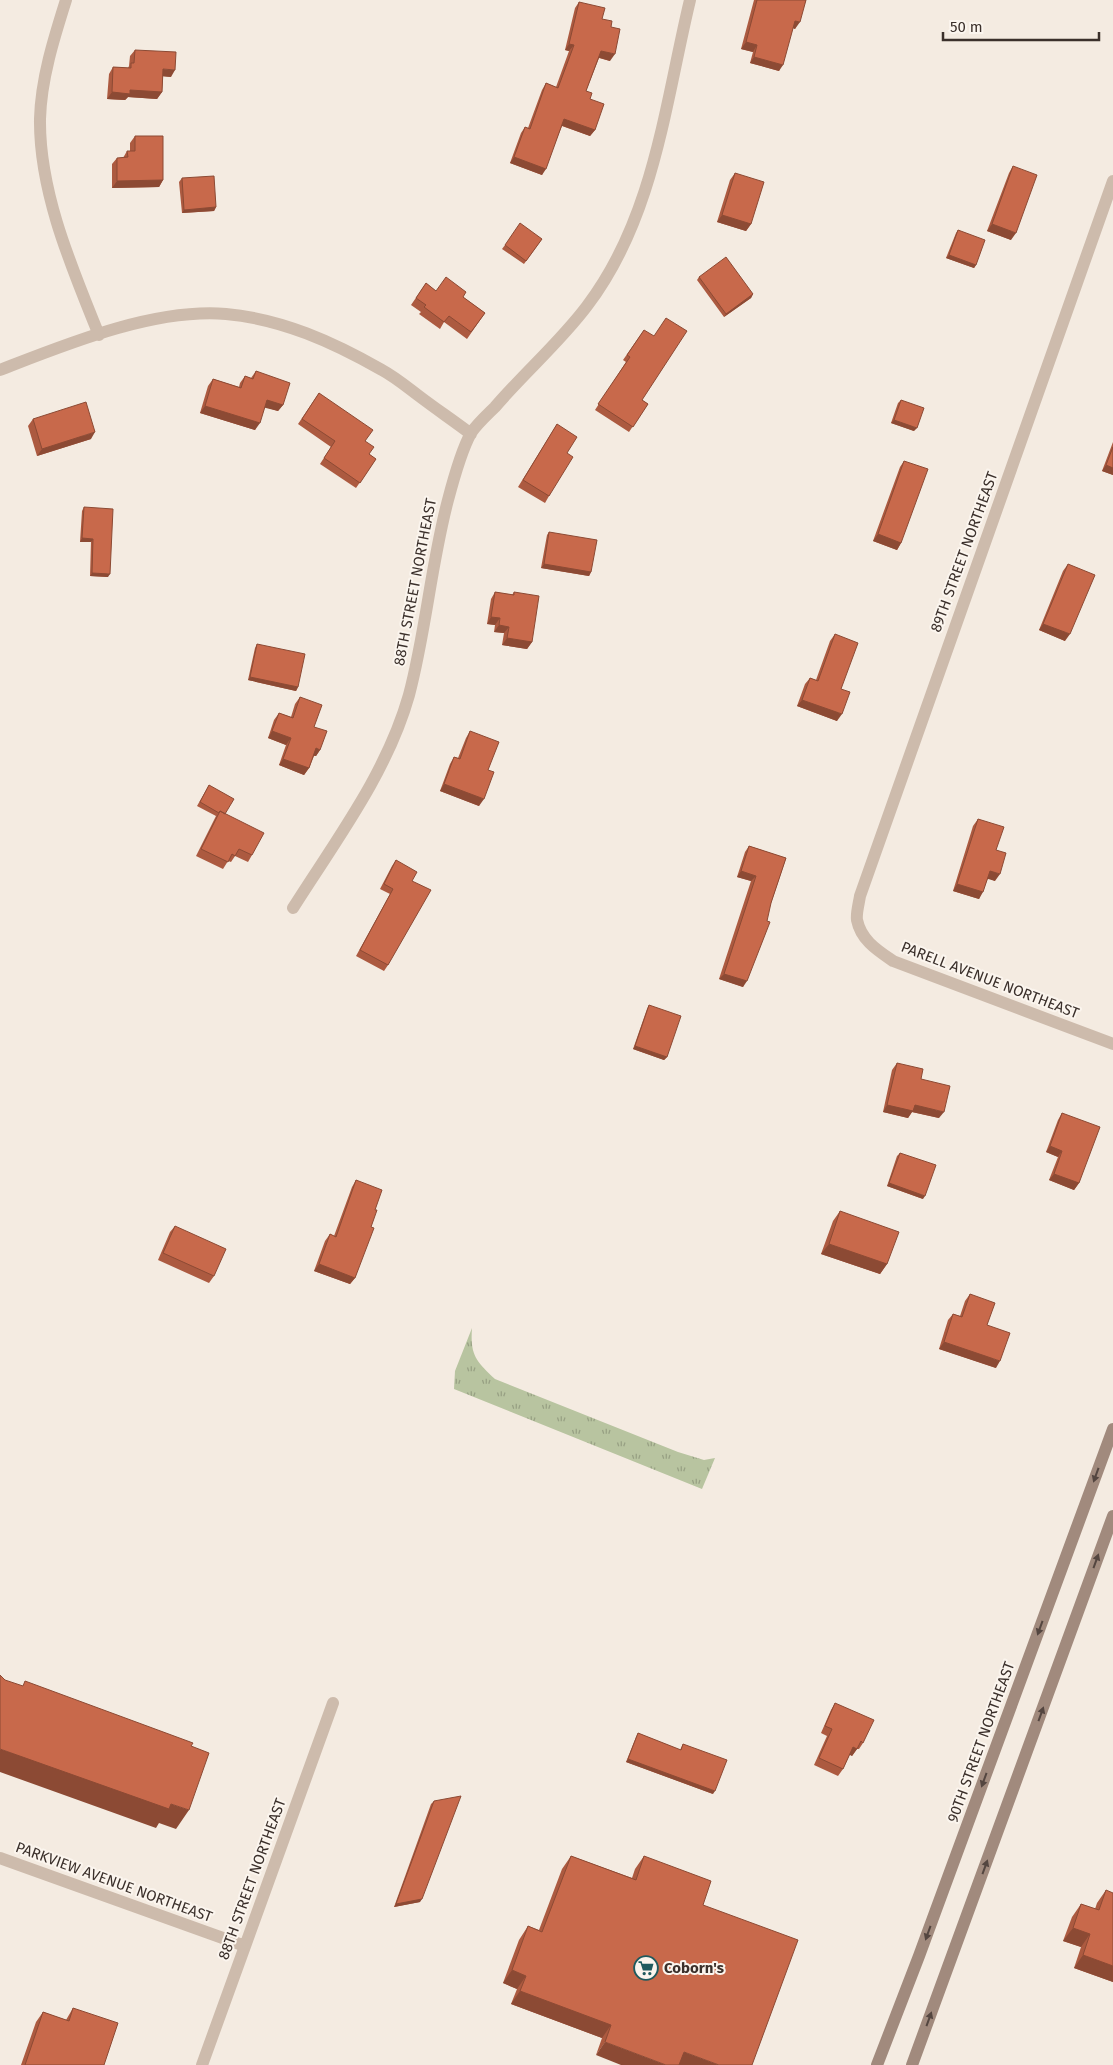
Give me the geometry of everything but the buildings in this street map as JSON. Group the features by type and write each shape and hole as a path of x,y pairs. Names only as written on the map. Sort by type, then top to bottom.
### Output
{"main road":[{"name":"90TH STREET NORTHEAST","path":"876,2065 922,1947 1113,1429"},
{"path":"912,2065 1113,1516"}],"street":[{"path":"66,0 43,88 40,120 43,154 49,193 64,248 99,334"},
{"name":"88TH STREET NORTHEAST","path":"293,908 374,781 396,731 408,697 419,654 440,530 453,479 471,434 505,394 558,341 588,305 612,268 634,220 650,176 669,101 690,0"},
{"name":"89TH STREET NORTHEAST","path":"863,935 857,919 860,896 1113,181"},
{"path":"0,370 99,334 127,326 179,315 226,314 268,321 305,331 384,370 471,434"},
{"name":"PARELL AVENUE NORTHEAST","path":"863,935 874,948 893,961 1113,1044"},
{"name":"88TH STREET NORTHEAST","path":"202,2065 333,1703"},
{"name":"PARKVIEW AVENUE NORTHEAST","path":"0,1858 245,1946"}],"green space":[{"path":"472,1328 473,1351 479,1362 495,1379 678,1452 704,1460 715,1458 702,1489 454,1389 455,1371"}],"place":[{"name":"Coborn's","path":"646,1968"}]}
